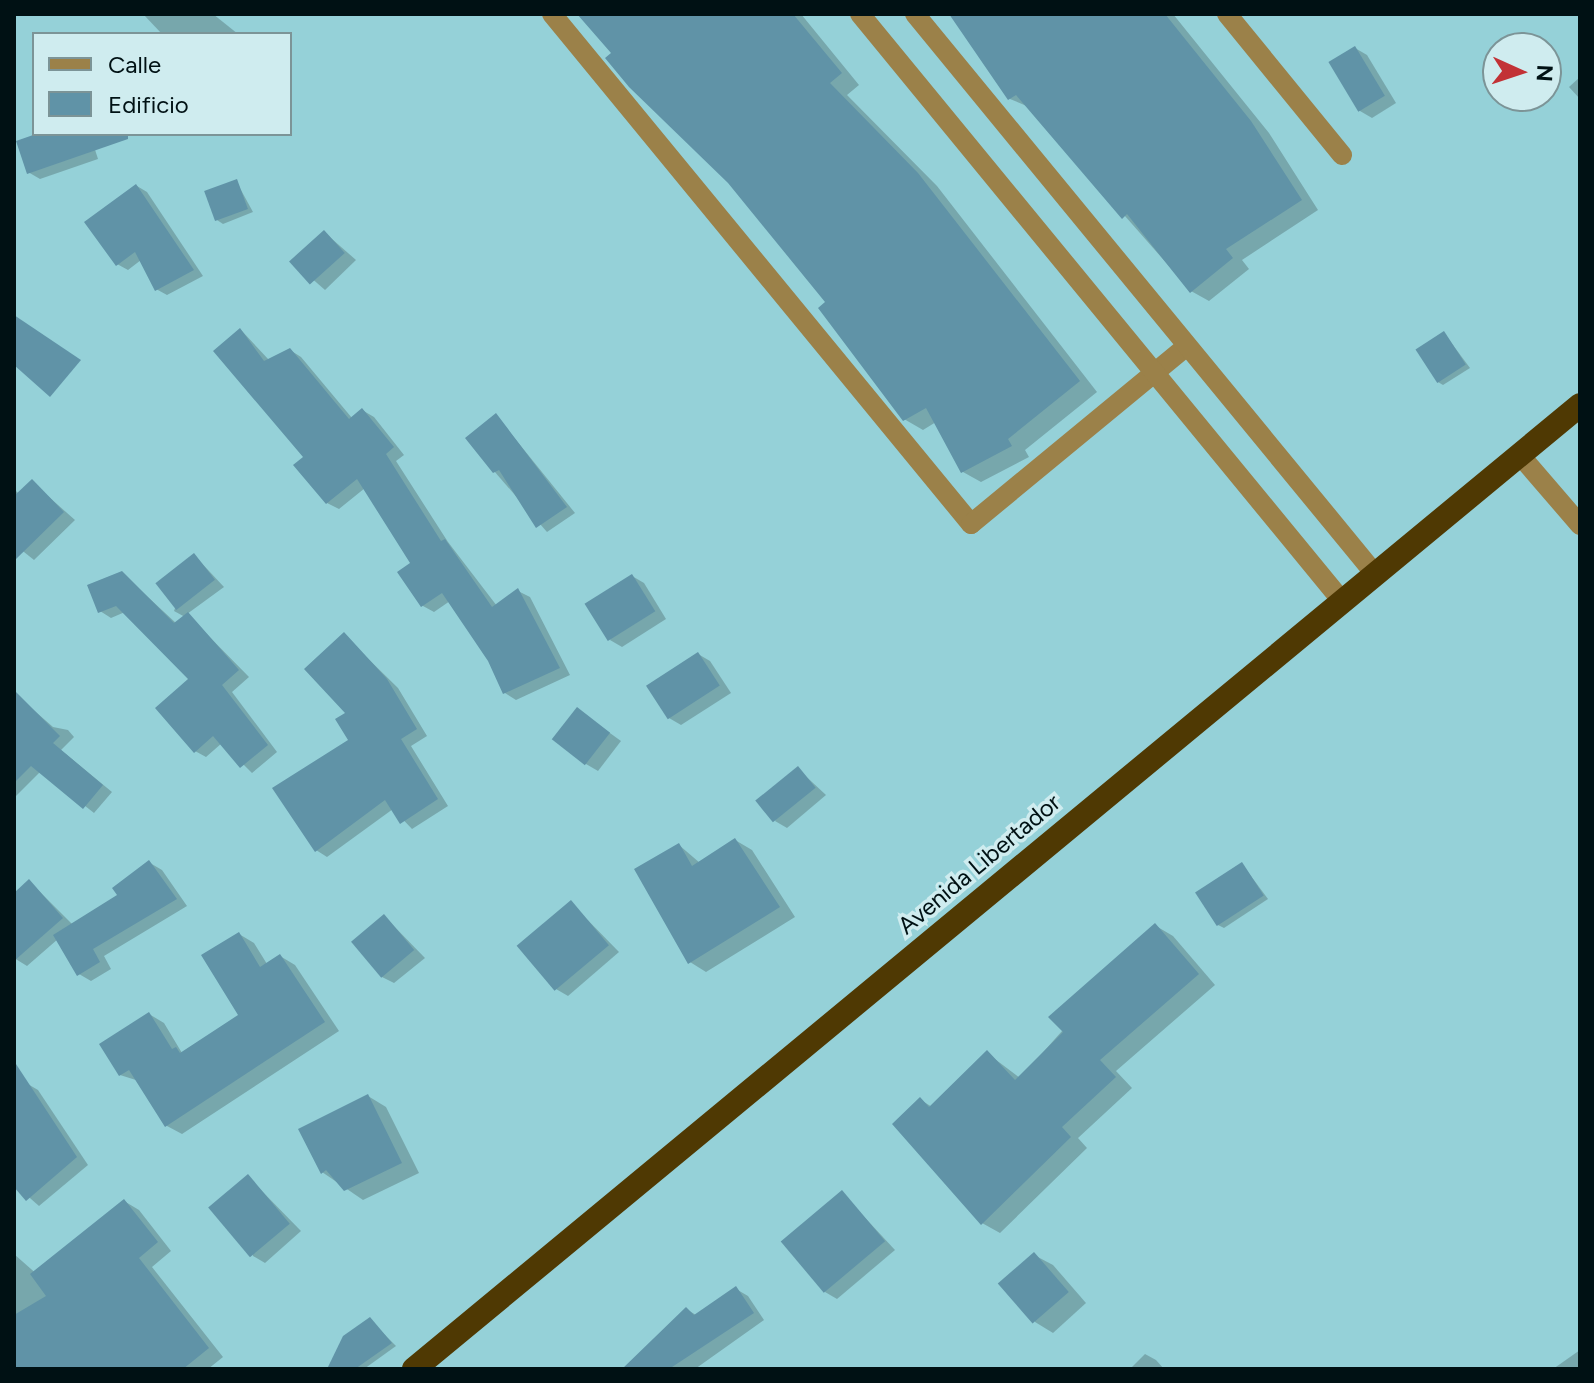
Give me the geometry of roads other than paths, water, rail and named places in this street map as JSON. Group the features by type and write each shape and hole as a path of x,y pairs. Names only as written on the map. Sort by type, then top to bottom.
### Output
{"highway":[{"name":"Avenida Libertador","path":"421,1367 1580,405"}],"street":[{"path":"552,14 971,524 1187,346"},
{"path":"860,14 1342,601"},
{"path":"915,14 1375,574"},
{"path":"1227,14 1342,155"},
{"path":"1519,454 1580,525"}]}
